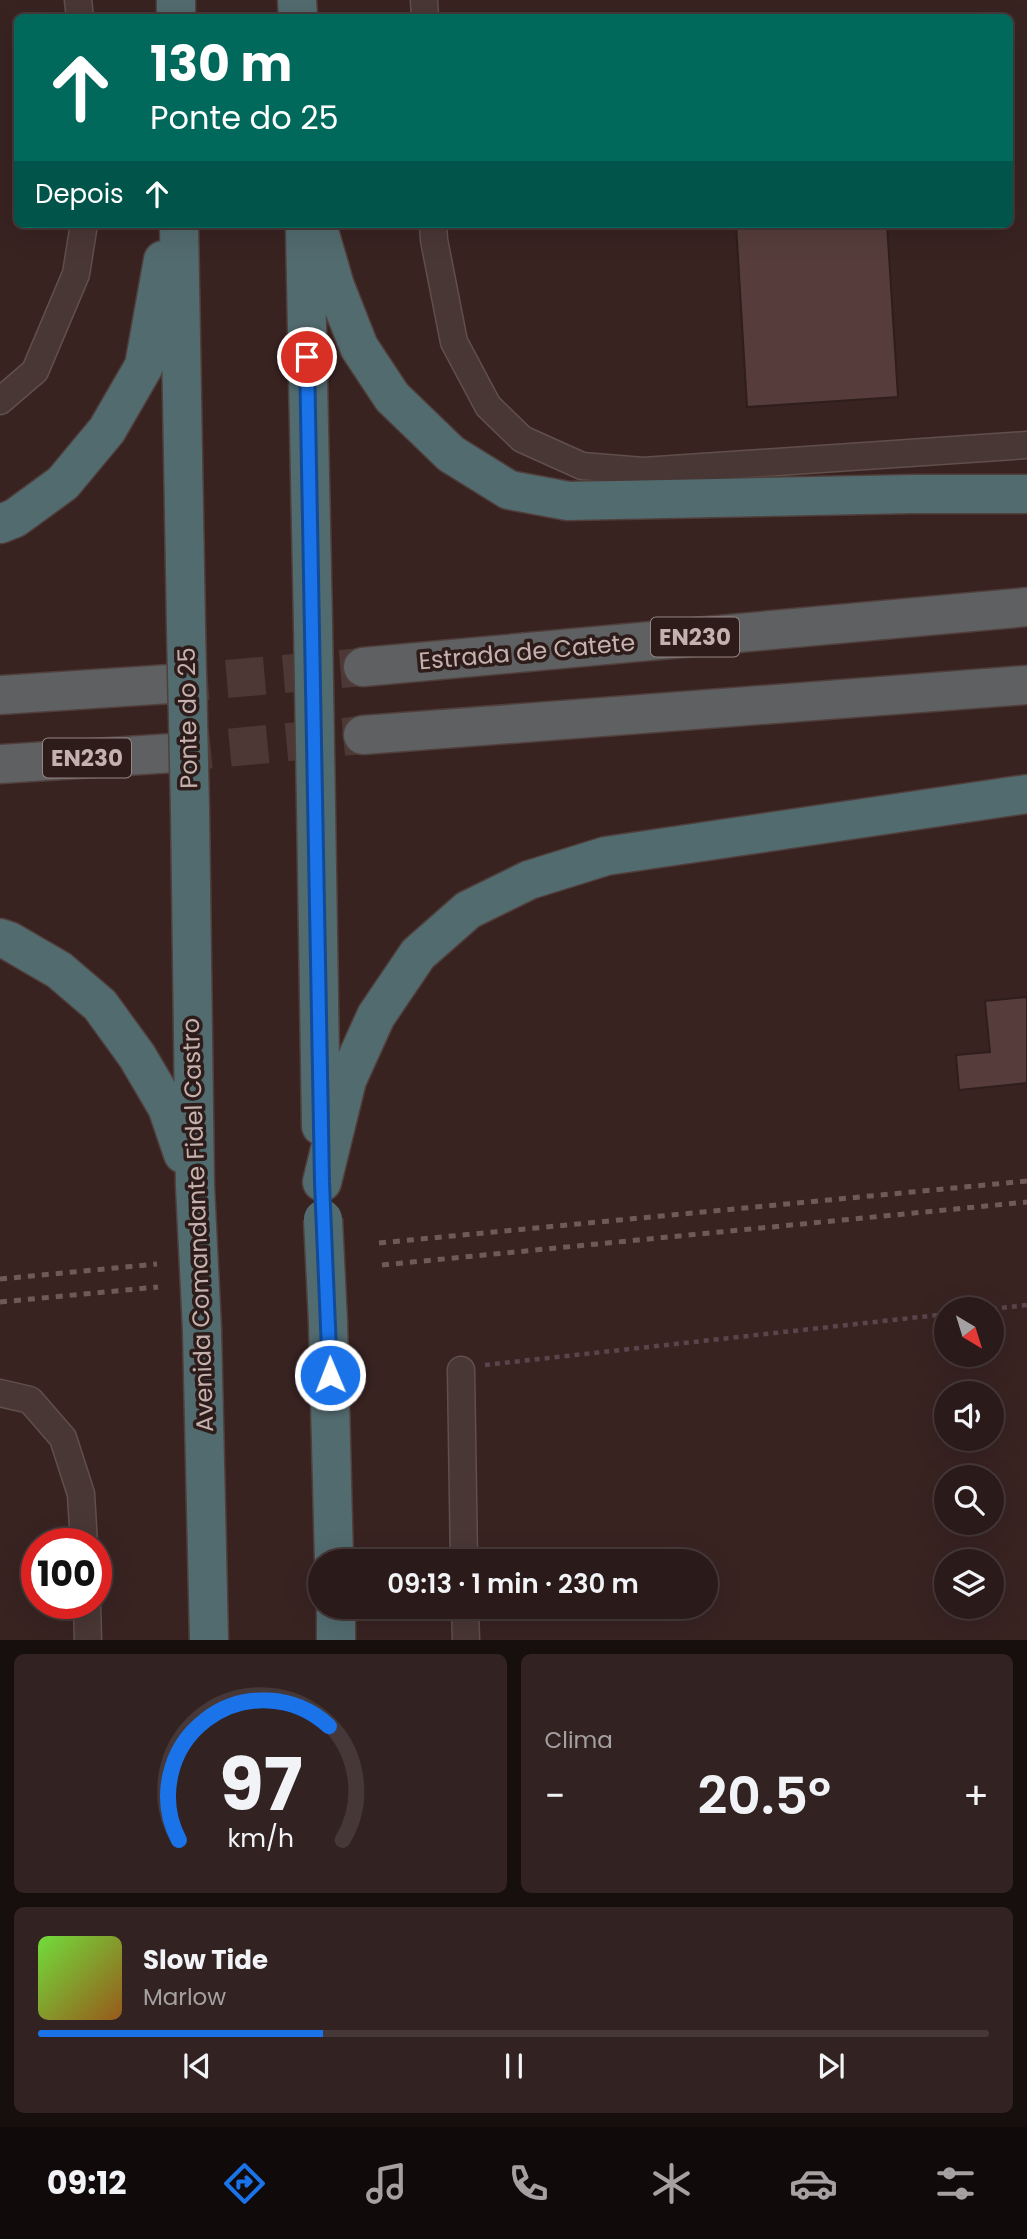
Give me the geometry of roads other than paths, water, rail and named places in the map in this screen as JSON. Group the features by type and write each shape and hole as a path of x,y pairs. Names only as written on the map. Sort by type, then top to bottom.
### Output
{"highway":[{"path":"0,524 15,518 63,483 107,430 144,366 169,228"},
{"name":"Ponte do 25","path":"179,228 190,808"},
{"path":"305,228 322,1182 334,1549"},
{"path":"318,228 335,286 359,348 392,397 451,454 509,490 568,501 1027,494"},
{"name":"Estrada de Catete","path":"363,667 1027,607"},
{"path":"0,695 170,684"},
{"path":"363,735 1027,685"},
{"name":"EN230","path":"0,764 173,753"},
{"path":"322,1182 347,1080 376,1016 418,954 468,910 529,880 606,856 1027,794"},
{"name":"Avenida Comandante Fidel Castro","path":"190,808 195,1186 202,1330 209,1640"},
{"path":"0,938 9,940 59,970 100,1005 137,1056 167,1107 195,1186"},
{"path":"335,1619 336,1640"}],"street":[{"path":"0,401 35,371 76,274 83,228"},
{"path":"433,228 454,342 488,406 522,439 582,466 643,471 1027,445"},
{"path":"461,1370 464,1549"},
{"path":"0,1393 30,1400 63,1438 81,1494 83,1528"},
{"path":"87,1619 88,1640"},
{"path":"465,1619 466,1640"}],"tunnel":[{"path":"170,684 363,667"},
{"path":"173,753 363,735"}],"railway":[{"path":"379,1243 1027,1181"},
{"path":"382,1265 1027,1202"},
{"path":"0,1279 157,1264"},
{"path":"0,1302 158,1287"}]}
